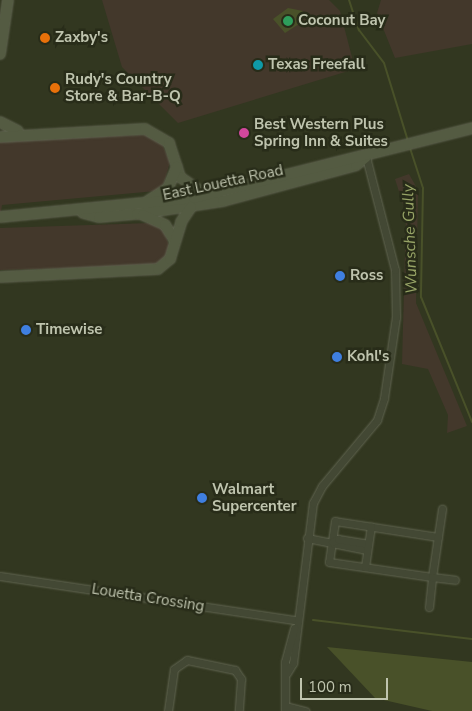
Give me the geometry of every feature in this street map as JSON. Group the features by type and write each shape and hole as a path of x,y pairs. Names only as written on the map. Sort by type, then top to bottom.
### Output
{"main road":[{"path":"0,54 8,0"},
{"path":"0,122 24,133"},
{"name":"East Louetta Road","path":"82,212 99,217 137,214 191,207 244,197 356,165 366,157 385,151 472,128"},
{"path":"0,137 24,133 145,129 169,143 177,167 187,186 206,195"},
{"name":"East Louetta Road","path":"0,217 82,212 206,195 253,185 352,156 366,157"},
{"path":"142,204 168,188 177,167"},
{"path":"244,197 253,185"},
{"path":"1,277 150,271 166,264 191,207"},
{"path":"137,214 165,225 175,241"}],"street":[{"path":"305,711 285,708 287,673 307,538 322,486 373,427 384,398 396,317 395,270 366,157"},
{"path":"428,607 442,509"},
{"path":"438,537 370,529 335,521 329,562 455,580"},
{"path":"365,567 370,529"},
{"path":"307,538 368,547"},
{"name":"Louetta Crossing","path":"0,576 296,620"},
{"path":"168,711 174,669 187,660 235,670 241,679 239,711"}],"shaded area":[{"path":"102,0 329,0 340,11 355,69 178,123 122,67"},
{"path":"381,0 472,0 472,44 395,58 377,13"},
{"name":"Coconut Bay","path":"288,8 303,11 298,18 302,22 285,33 273,19"},
{"path":"145,135 162,144 170,162 164,183 156,191 2,205 0,218 0,142 6,139"},
{"path":"409,174 418,190 416,303 467,426 447,433 448,415 428,369 402,364 406,214 395,179"},
{"path":"150,223 164,230 169,246 165,258 152,266 0,270 0,228"},
{"path":"327,647 472,662 472,711 432,711 375,698"}],"waterway":[{"name":"Wunsche Gully","path":"349,0 359,30 384,63 408,141"},
{"name":"Wunsche Gully","path":"410,148 423,188 421,297 472,422"},
{"path":"313,620 472,639"}],"place":[{"name":"Coconut Bay","path":"288,21"},
{"name":"Zaxby's","path":"45,38"},
{"name":"Texas Freefall","path":"258,65"},
{"name":"Rudy's Country Store & Bar-B-Q","path":"55,88"},
{"name":"Best Western Plus Spring Inn & Suites","path":"244,133"},
{"name":"Ross","path":"340,276"},
{"name":"Timewise","path":"26,330"},
{"name":"Kohl's","path":"337,357"},
{"name":"Walmart Supercenter","path":"202,498"}]}
